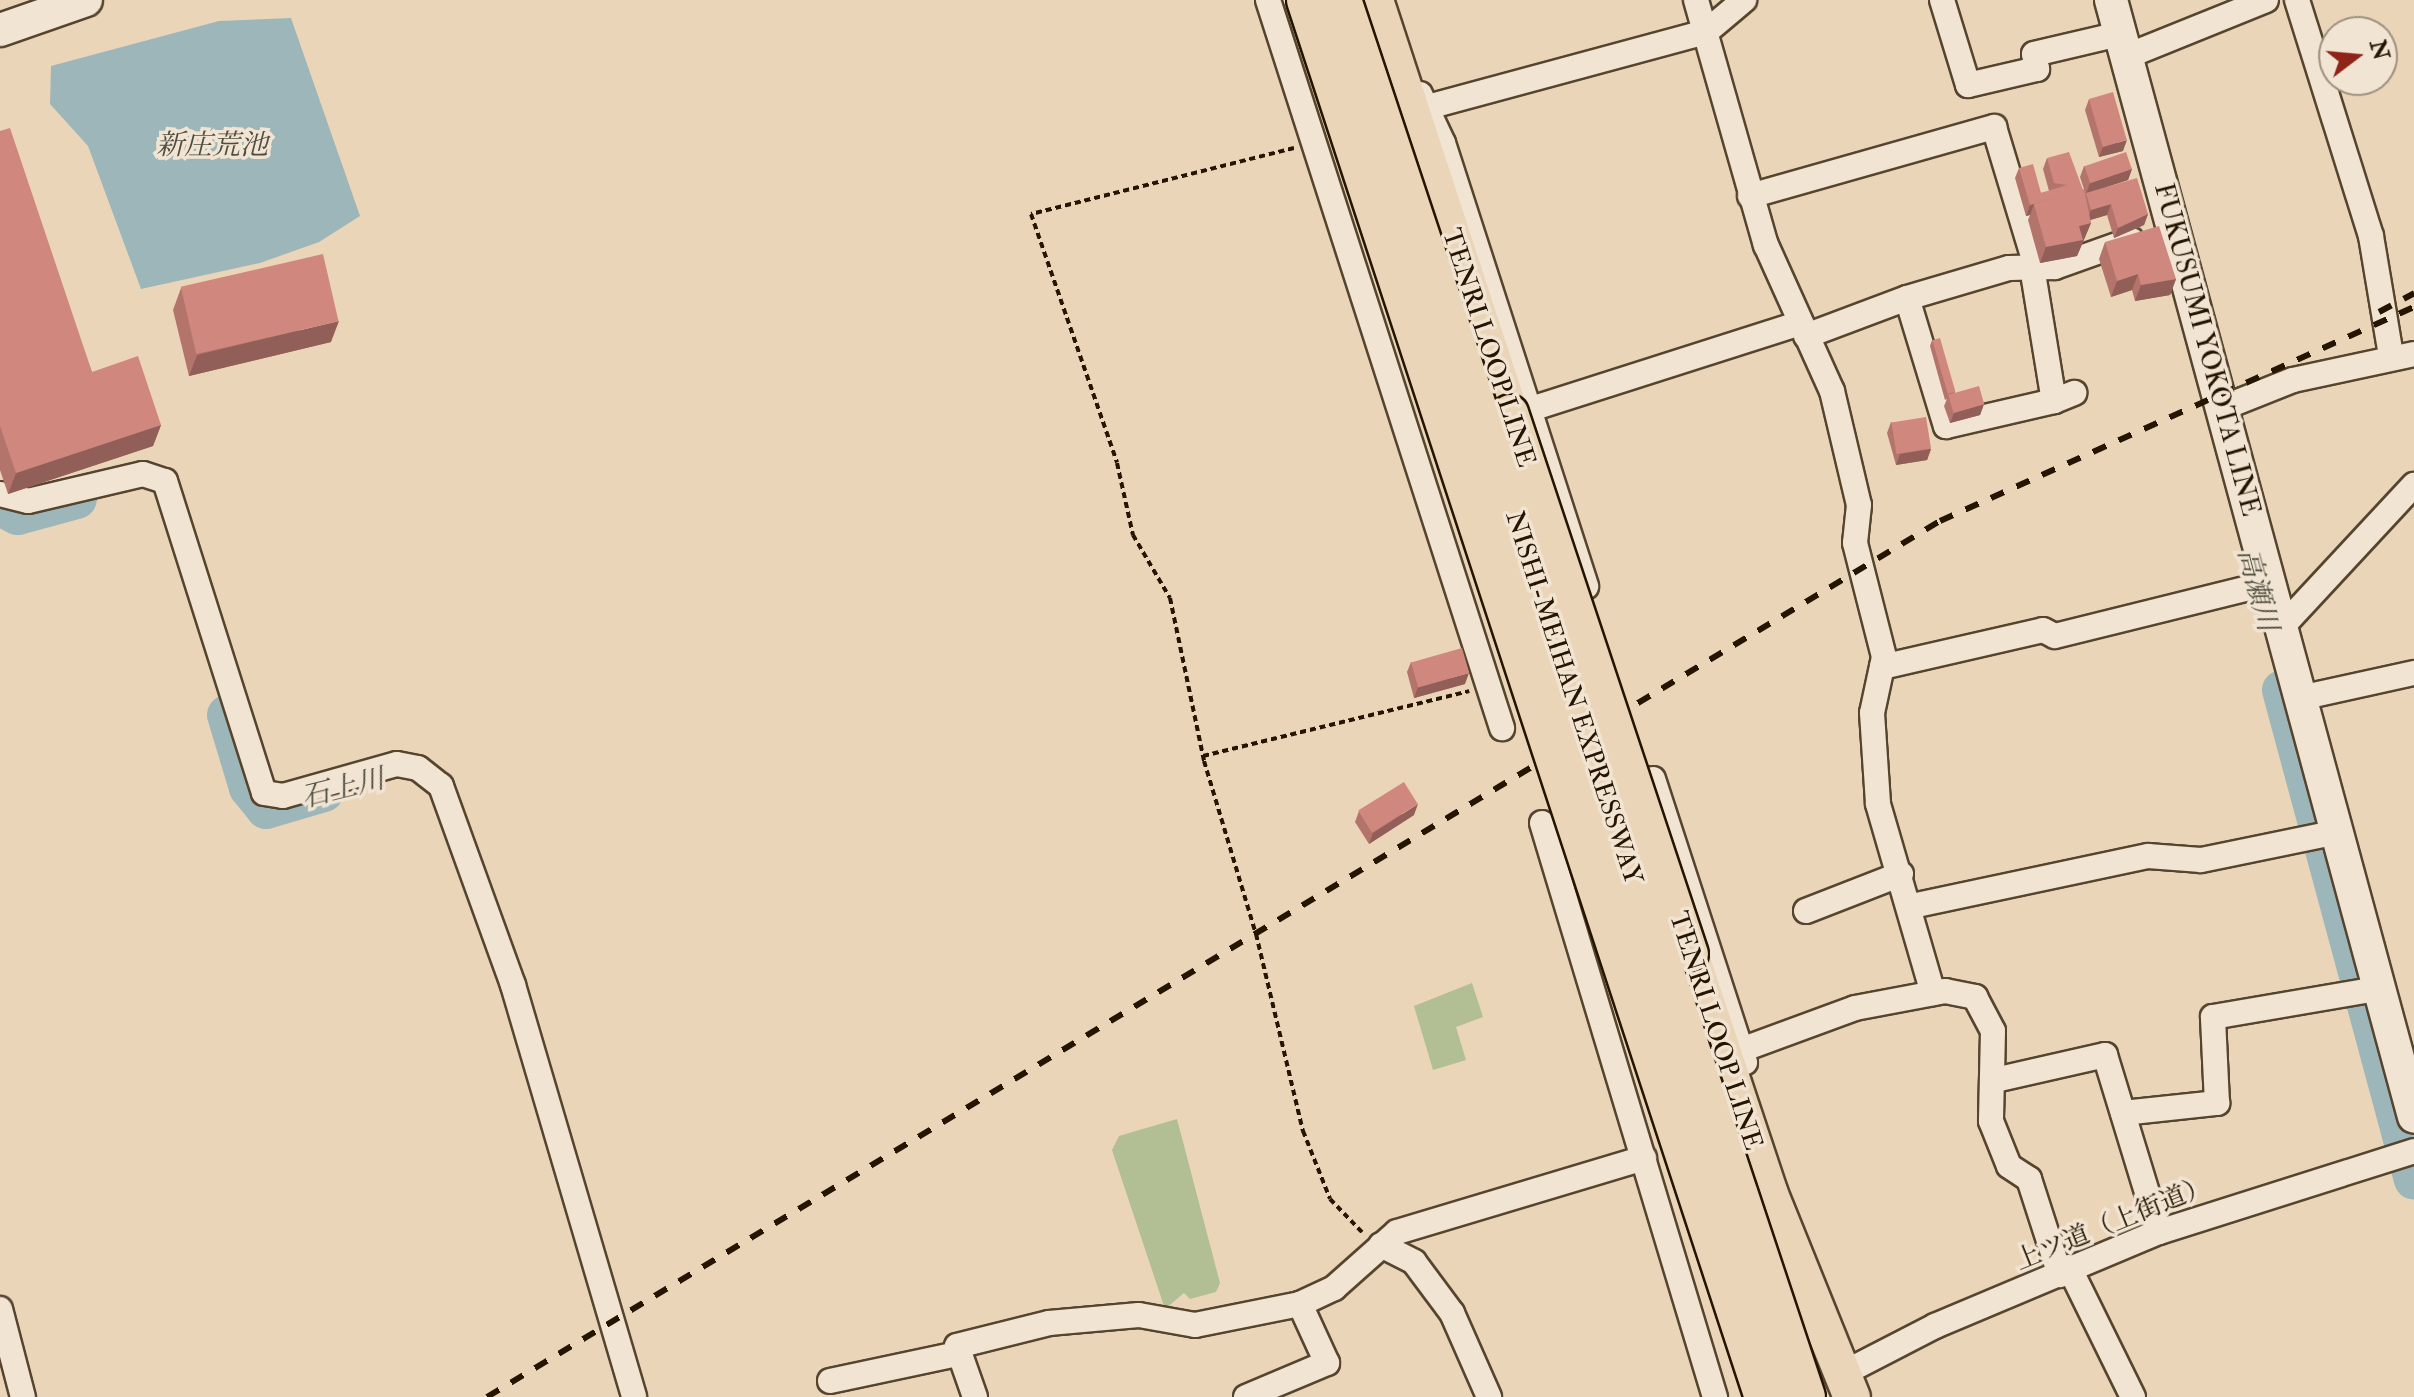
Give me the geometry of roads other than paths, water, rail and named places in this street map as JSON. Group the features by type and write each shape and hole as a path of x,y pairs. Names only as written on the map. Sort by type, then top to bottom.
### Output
{"highway":[{"name":"NISHI-MEIHAN EXPRESSWAY","path":"1308,0 1766,1397"},
{"name":"NISHI-MEIHAN EXPRESSWAY","path":"1340,0 1804,1397"}],"main road":[{"path":"0,30 86,0"},
{"name":"FUKUSUMI YOKOTA LINE","path":"2111,0 2163,228 2225,407 2333,833 2414,1117"},
{"name":"TENRI LOOP LINE","path":"1380,16 1418,110 1521,411 1690,954 1805,1283 1847,1386"},
{"path":"1785,1397 1847,1386"}],"street":[{"path":"1268,0 1502,728"},
{"path":"1696,0 1750,196 1803,330 1832,391 1859,505 1855,543 1882,667 1872,713 1878,804 1912,906 1933,993"},
{"path":"1418,110 1706,32 1744,0"},
{"path":"1942,0 1968,85 2037,69 2034,54 2122,46 2266,0"},
{"path":"2225,407 2402,355 2371,236 2297,0"},
{"path":"1750,196 1994,127 2034,266 2064,397 1946,426 1907,298"},
{"path":"1607,653 1521,411 1907,298 2034,266 2093,256 2163,228"},
{"path":"0,494 28,501 143,474 165,481 264,793 283,796 397,764 418,768 441,786 513,985 634,1397"},
{"path":"2280,629 2414,485"},
{"path":"1882,667 2043,630 2055,636 2269,583"},
{"path":"2300,698 2414,673"},
{"path":"1653,779 1790,1202 1805,1283"},
{"path":"1542,823 1715,1397"},
{"path":"1912,906 2148,856 2201,860 2333,833"},
{"path":"1806,911 1901,874"},
{"path":"2123,1113 2217,1103 2213,1017 2377,989"},
{"path":"1741,1050 1855,1008 1933,993 1959,990 1987,1012 1995,1080 1991,1121 2009,1166 2029,1179 2064,1271 2133,1397"},
{"path":"1995,1080 2105,1055 2159,1232"},
{"name":"上ツ道（上街道）","path":"1847,1386 2064,1271 2159,1232 2414,1151"},
{"path":"975,1397 957,1354 957,1346 1049,1323 1139,1315 1195,1325 1300,1304 1334,1288 1397,1232 1644,1158"},
{"path":"1381,1245 1414,1262 1452,1313 1489,1397"},
{"path":"1246,1397 1327,1363 1300,1304"},
{"path":"0,1309 23,1397"},
{"path":"830,1381 957,1354"}],"water":[{"name":"新庄荒池","path":"291,18 360,216 319,242 260,263 141,289 88,146 50,104 51,66 219,21"}],"waterway":[{"name":"石上川","path":"0,506 18,515 77,499"},
{"name":"高瀬川","path":"2282,690 2414,1180"},
{"name":"石上川","path":"227,715 249,788 266,809 324,792"}],"railway":[{"path":"2379,312 2414,293"},
{"path":"487,1397 1940,521 2414,307"}]}
